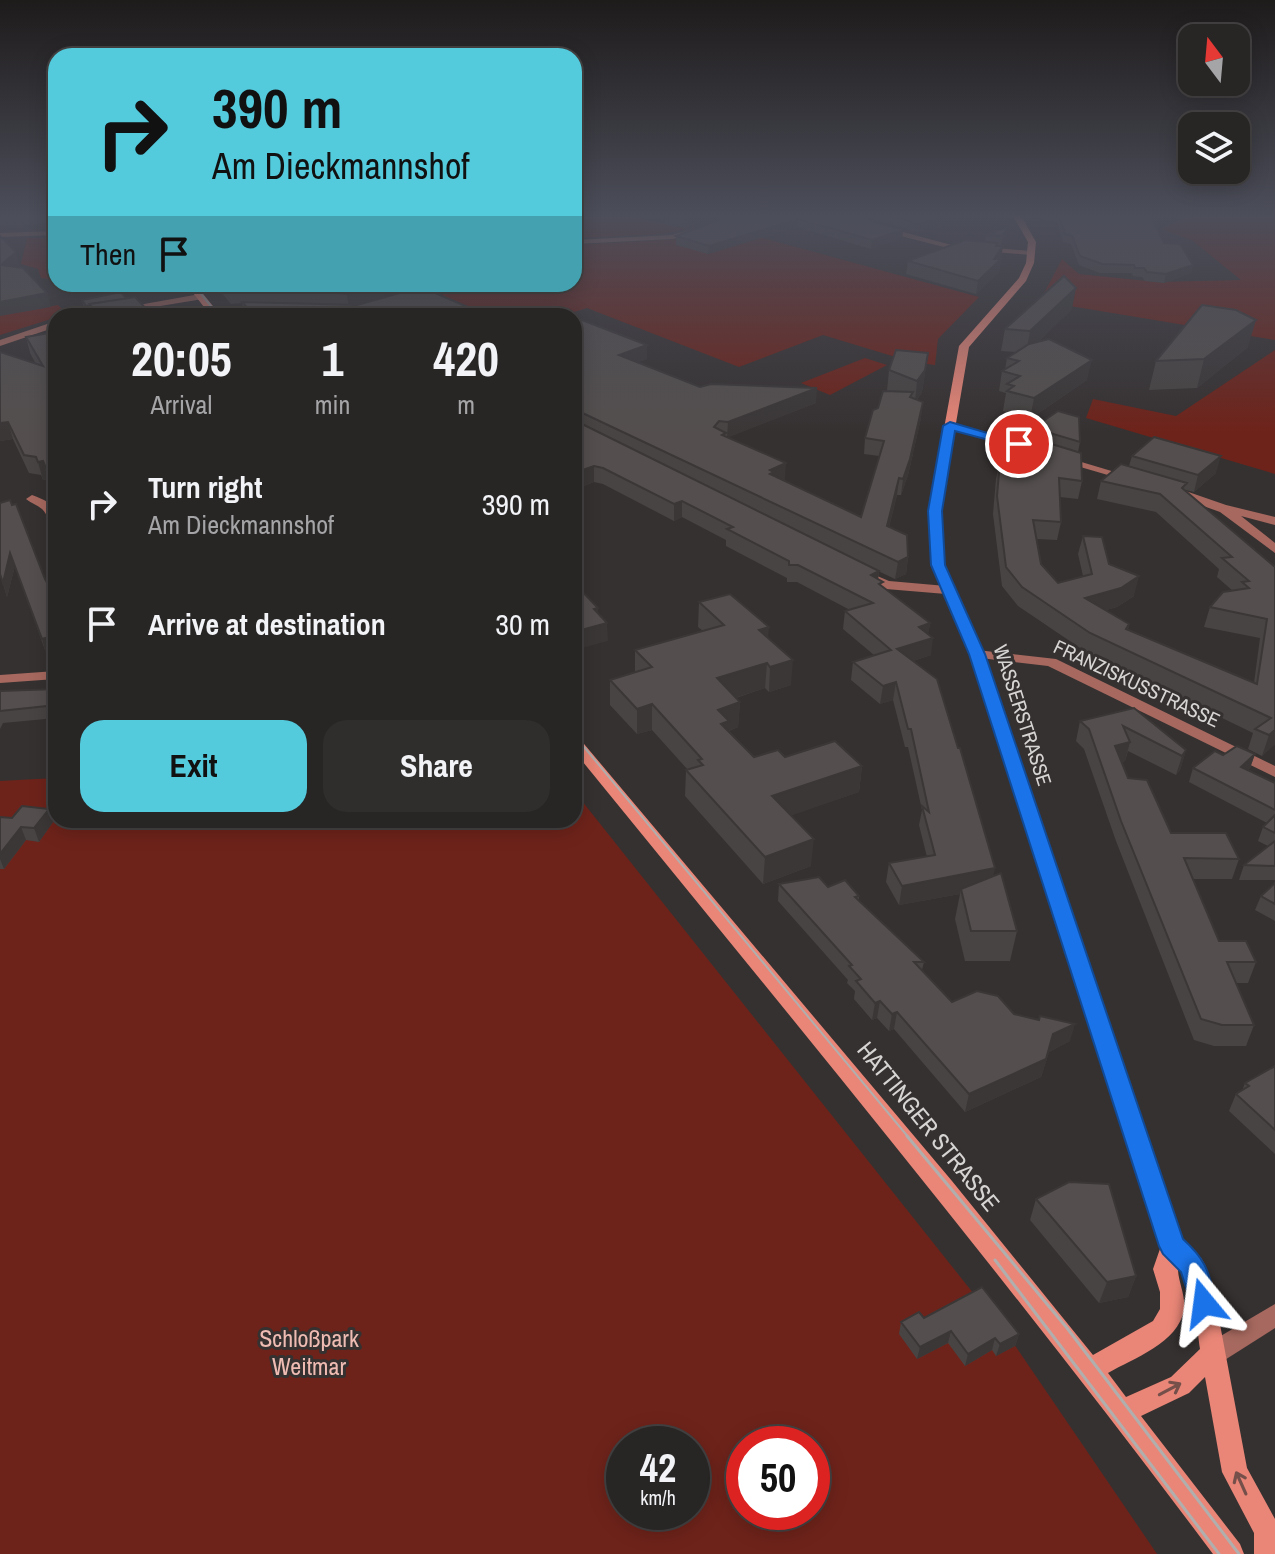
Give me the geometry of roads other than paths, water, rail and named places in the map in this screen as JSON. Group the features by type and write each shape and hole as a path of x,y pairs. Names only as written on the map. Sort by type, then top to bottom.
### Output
{"main road":[{"name":"WASSERSTRASSE","path":"1016,287 964,346 935,511 938,565 946,590 977,654 1172,1246 1193,1265 1204,1303 1211,1355 1235,1472 1267,1531 1268,1554"},
{"path":"196,292 209,308"},
{"name":"HATTINGER STRASSE","path":"582,751 944,1188 1090,1370 1230,1554"},
{"name":"WASSERSTRASSE","path":"1090,1370 1162,1329 1172,1311 1172,1292 1165,1269 1172,1246"},
{"path":"1122,1412 1180,1385 1211,1355"}],"street":[{"path":"118,308 190,292"},
{"path":"408,300 436,292"},
{"path":"0,343 48,327"},
{"path":"950,426 1143,482"},
{"path":"1158,486 1224,509 1275,521"},
{"path":"32,499 48,507"},
{"path":"1224,509 1275,549"},
{"path":"850,568 886,585 946,590"},
{"name":"FRANZISKUSSTRASSE","path":"977,654 1051,662 1275,772"},
{"path":"0,679 48,676"},
{"path":"1211,1355 1275,1315"}],"tram line":[{"path":"200,292 212,308"},
{"path":"582,745 909,1138"},
{"path":"907,1136 1067,1328 1239,1554"},
{"path":"995,1260 1219,1554"}],"park label":[{"name":"Schloßpark Weitmar","path":"309,1352"}]}
